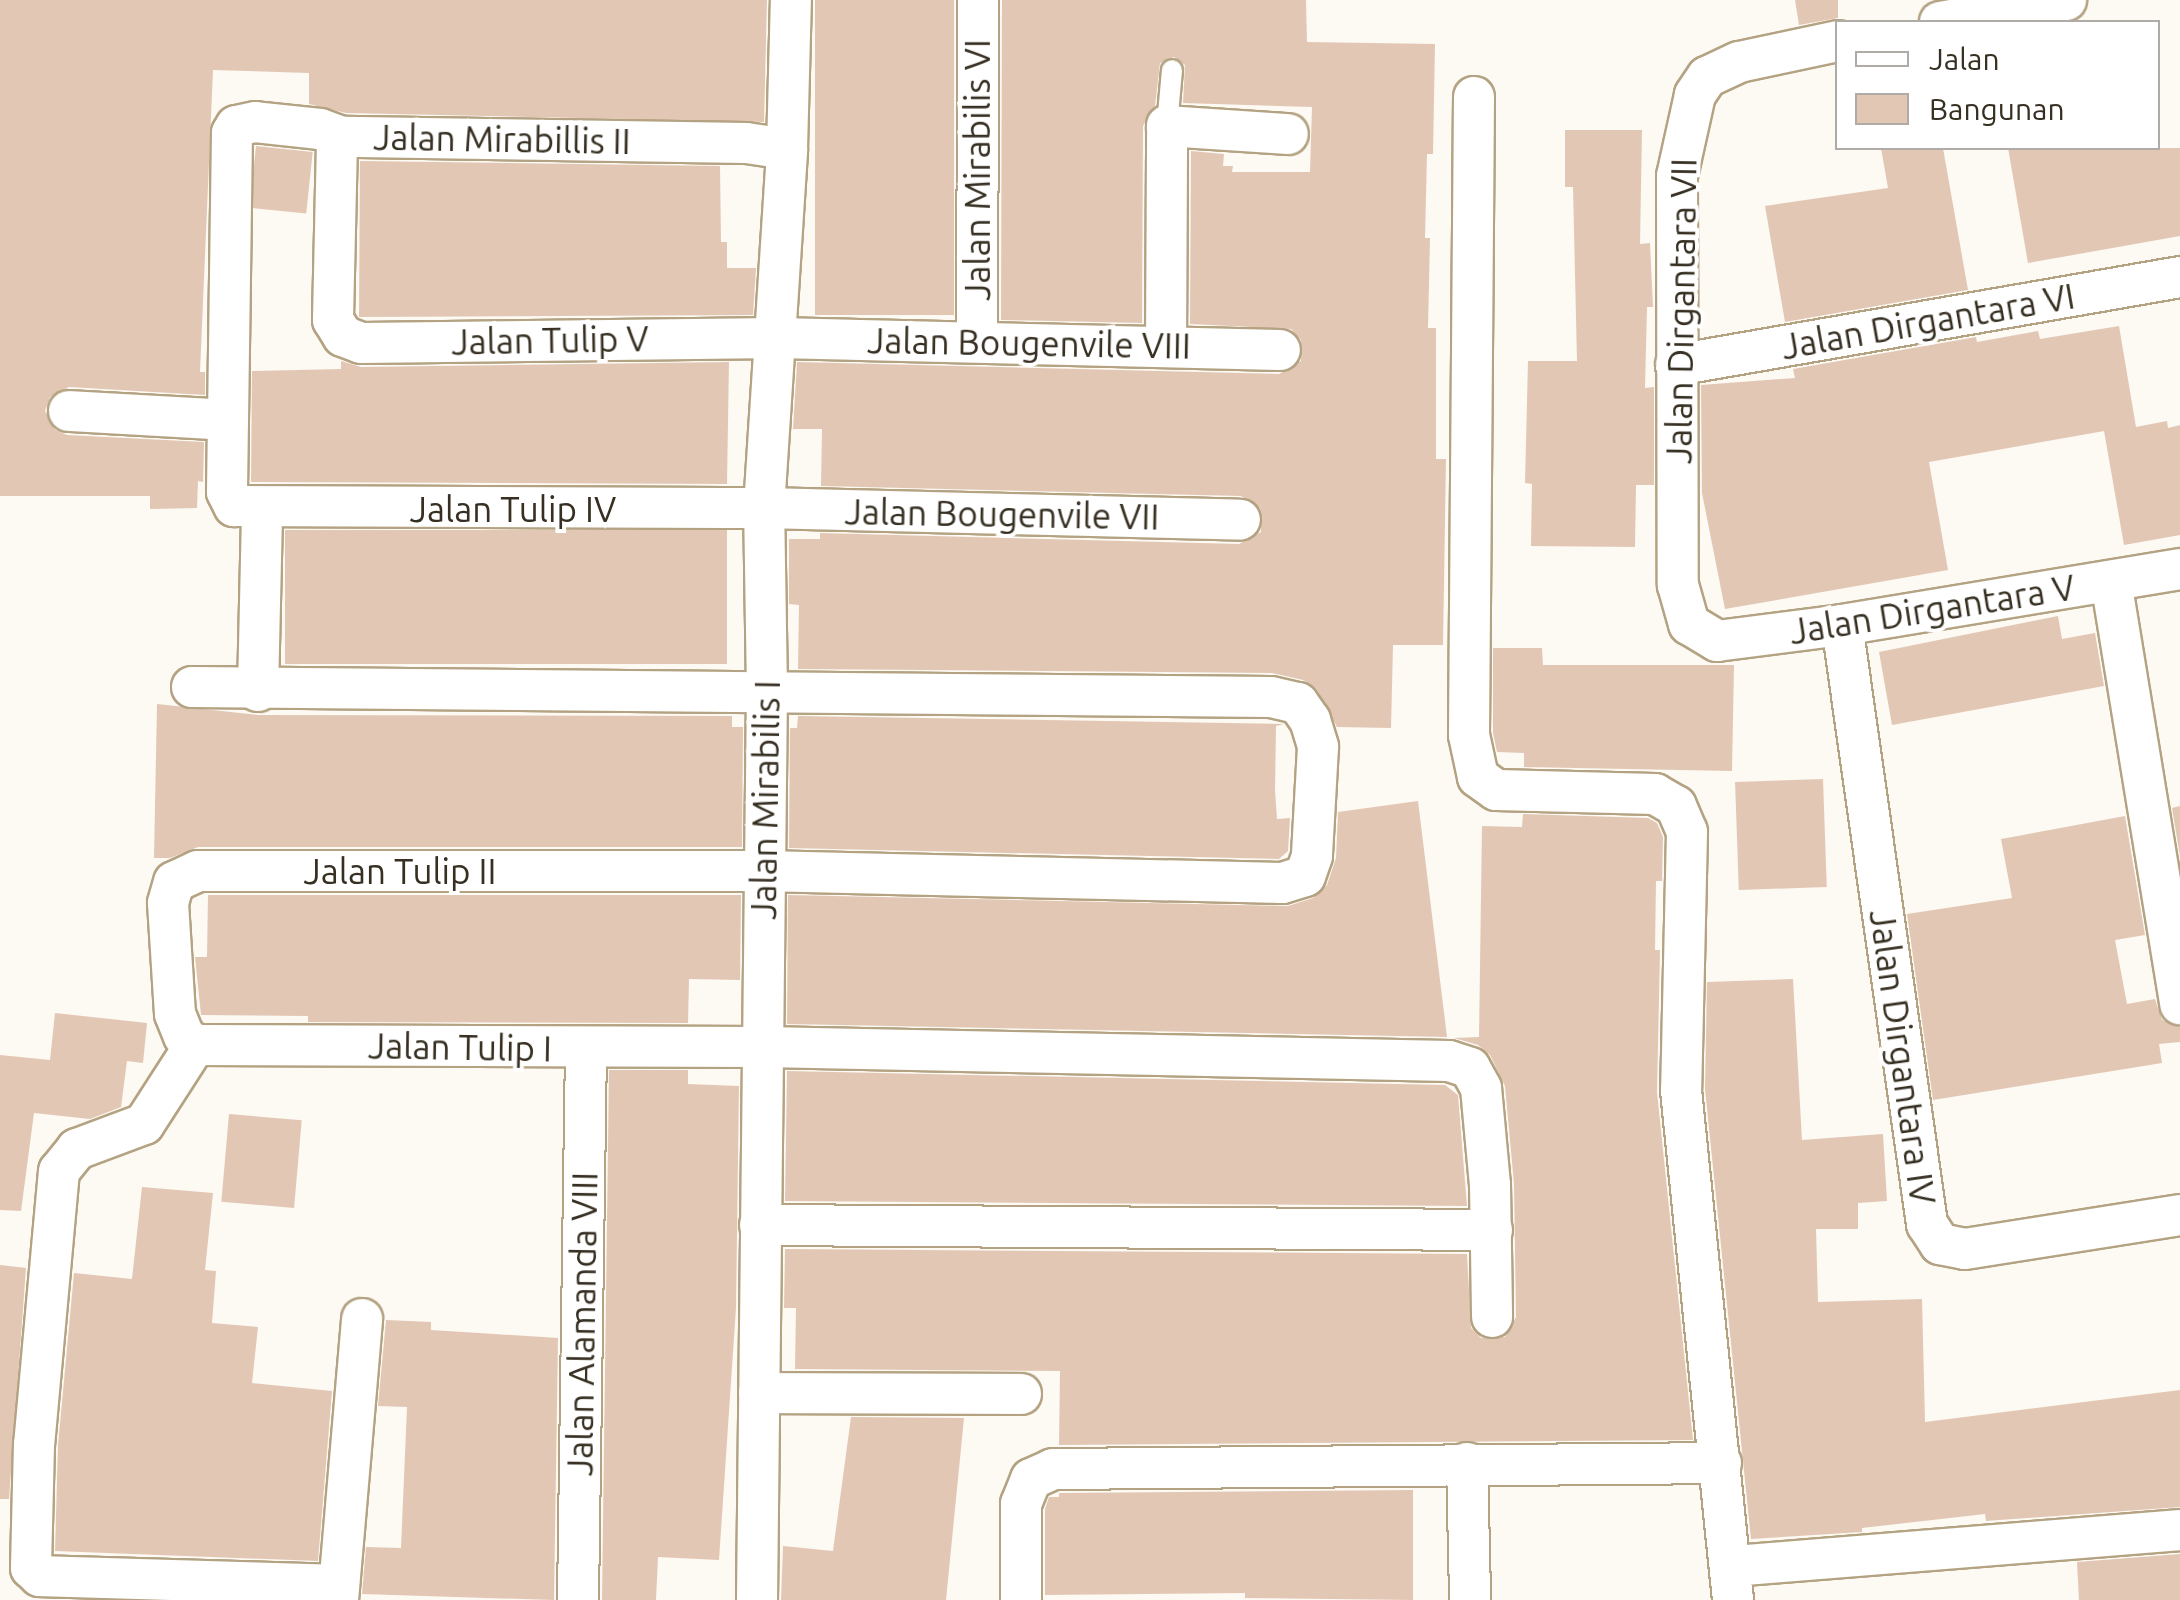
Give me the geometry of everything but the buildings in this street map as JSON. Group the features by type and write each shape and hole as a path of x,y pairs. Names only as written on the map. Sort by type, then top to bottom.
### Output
{"street":[{"name":"Jalan Mirabilis I","path":"758,1600 762,871 767,692 764,508 777,338 791,0"},
{"name":"Jalan Mirabilis VI","path":"976,340 978,0"},
{"path":"1951,20 2066,0"},
{"name":"Jalan Dirgantara VII","path":"1689,624 1678,586 1678,176 1695,96 1708,77 1739,62 1835,42"},
{"path":"1474,97 1469,735 1478,777 1496,790 1655,794 1676,806 1688,832 1681,1090 1733,1583 2180,1530"},
{"path":"258,691 262,510 234,506 230,500 232,133 236,126 255,122 320,129 342,137"},
{"path":"1166,345 1168,126 1288,134"},
{"name":"Jalan Mirabillis II","path":"333,320 337,142 342,137 746,143 787,148"},
{"name":"Jalan Dirgantara VI","path":"1676,365 2180,277"},
{"name":"Jalan Tulip V","path":"333,320 343,336 361,343 777,338"},
{"name":"Jalan Bougenvile VIII","path":"777,338 1280,350"},
{"path":"70,411 228,420"},
{"name":"Jalan Tulip IV","path":"262,510 764,508"},
{"name":"Jalan Bougenvile VII","path":"764,508 1240,520"},
{"name":"Jalan Dirgantara V","path":"1689,624 1717,641 1842,625 2180,569"},
{"path":"2112,581 2180,1004"},
{"name":"Jalan Dirgantara IV","path":"1842,625 1928,1224 1940,1244 1965,1249 2180,1215"},
{"path":"192,688 767,692"},
{"name":"Jalan Tulip II","path":"185,1029 168,903 174,882 198,871 762,871 1282,883 1305,876 1312,856 1318,747 1310,720 1298,703 1271,697 767,692"},
{"path":"185,1029 144,1124 76,1149 59,1171 34,1444 16,1532 34,1573 338,1592 362,1320"},
{"name":"Jalan Tulip I","path":"185,1029 586,1048 764,1047 1450,1061 1470,1068 1481,1088 1492,1230 1492,1318"},
{"name":"Jalan Alamanda VIII","path":"578,1600 586,1048"},
{"path":"760,1225 1492,1230"},
{"path":"759,1392 1021,1394"},
{"path":"1467,1463 1470,1600"},
{"path":"1021,1600 1021,1504 1031,1479 1053,1468 1721,1463"}],"lane":[{"path":"1168,126 1172,70"}]}
